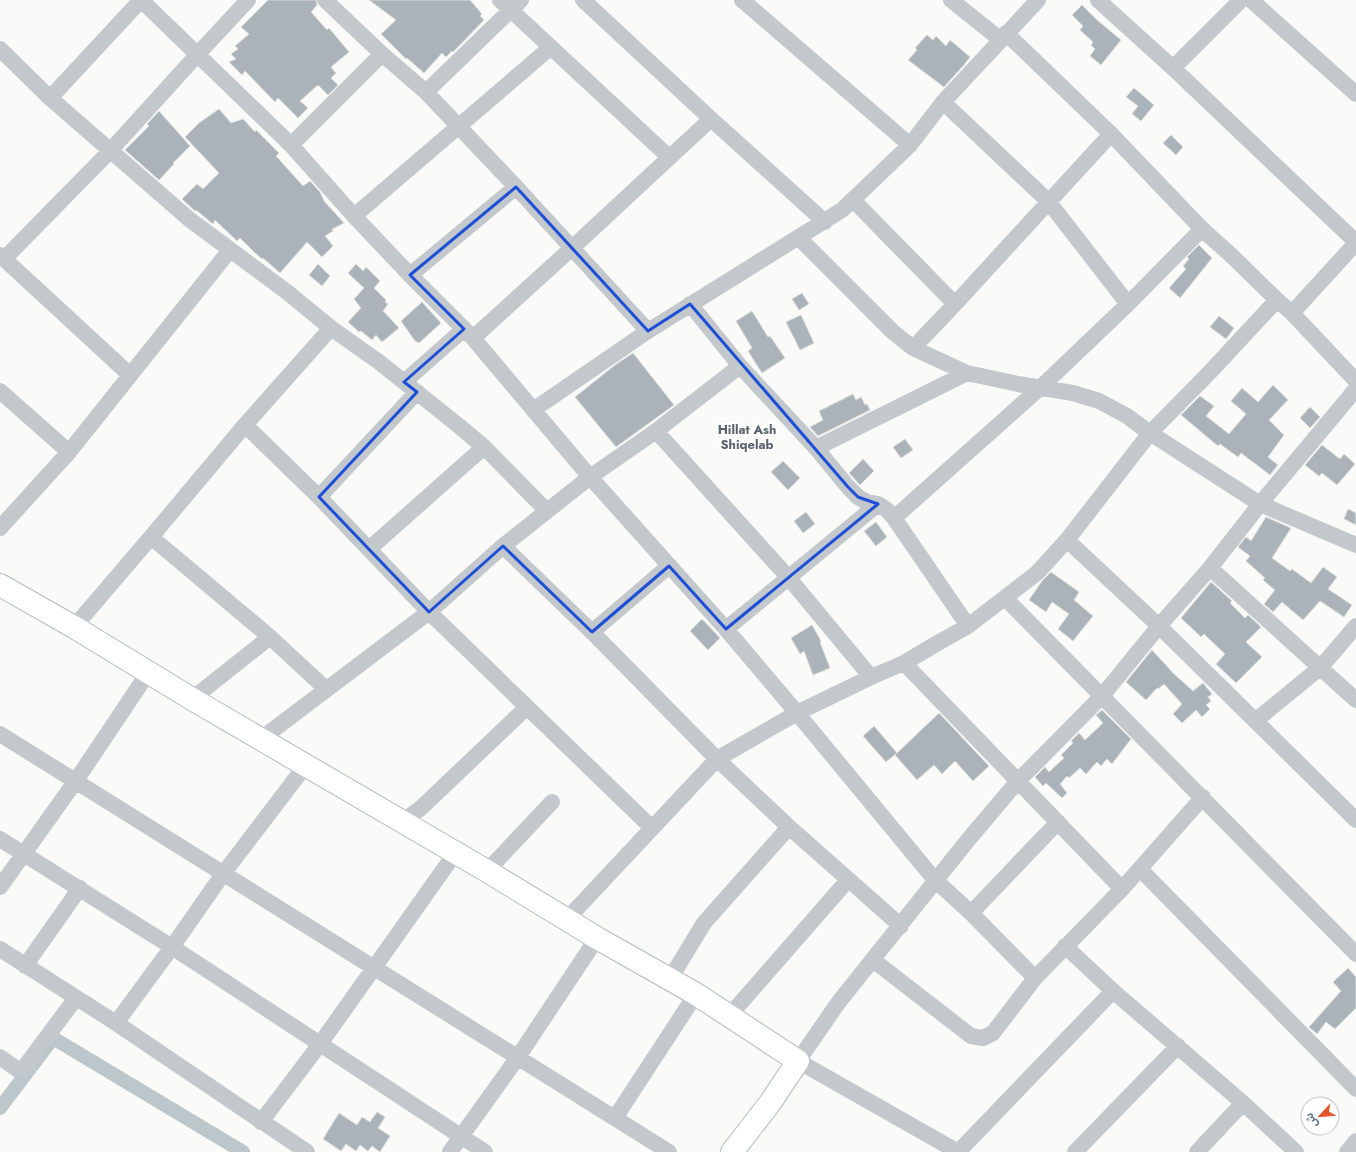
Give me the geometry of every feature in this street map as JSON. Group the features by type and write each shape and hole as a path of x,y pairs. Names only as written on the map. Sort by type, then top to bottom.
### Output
{"street":[{"path":"50,98 141,0 291,145 354,216 468,333 590,477 726,629 935,880 971,913 1035,978"},
{"path":"130,374 2,257 110,151 197,54 248,0"},
{"path":"325,0 382,54 426,92 516,187 648,331"},
{"path":"583,0 825,222"},
{"path":"742,0 910,145"},
{"path":"951,0 1004,37 1111,134 1202,229 1292,313 1356,381"},
{"path":"533,410 648,331 842,210 910,145 943,102 1038,0"},
{"path":"1098,0 1173,68 1356,243 1292,313"},
{"path":"1173,68 1241,0"},
{"path":"1251,0 1356,94"},
{"path":"426,92 511,3 551,47 669,157"},
{"path":"354,216 551,47"},
{"path":"0,49 50,98 189,219 287,292 331,328 379,362 484,447 547,511"},
{"path":"291,145 382,54"},
{"path":"943,102 1048,201 1128,304"},
{"path":"404,382 468,333 572,248 711,119"},
{"path":"913,348 1111,134"},
{"path":"410,275 516,187"},
{"path":"853,200 955,304"},
{"path":"894,518 1041,387 1128,304 1202,229"},
{"path":"799,238 894,332 913,348 967,373 1018,384 1073,393 1099,401 1127,416 1150,433 1260,504 1356,544"},
{"path":"0,528 69,452 230,250"},
{"path":"567,919 717,759 797,713 871,677 904,663 968,626 1037,573 1067,540 1150,433 1210,372 1277,300"},
{"path":"690,304 740,366 816,448 848,487 858,497 867,502 878,504 887,510 894,518 968,626"},
{"path":"74,627 245,425 331,328"},
{"path":"261,740 429,612 503,546 590,477 656,431 740,366"},
{"path":"816,448 967,373"},
{"path":"732,1152 770,1103 838,1003 901,926 935,880 1018,781 1102,696 1159,626 1210,568 1260,504 1356,389"},
{"path":"0,391 69,452"},
{"path":"319,497 417,392"},
{"path":"245,425 319,497 429,612 652,828"},
{"path":"656,431 788,577 871,677"},
{"path":"369,549 484,447"},
{"path":"726,629 878,504"},
{"path":"151,537 270,636 326,689"},
{"path":"1067,540 1159,626 1356,820"},
{"path":"503,546 592,632 717,759 789,827 901,926"},
{"path":"592,632 669,566"},
{"path":"1210,568 1356,700"},
{"path":"0,585 74,627 261,740 456,852 597,938 696,994 798,1061 958,1152 1112,991"},
{"path":"1005,598 1203,797 1356,954"},
{"path":"1255,720 1320,667 1356,626"},
{"path":"192,699 270,636"},
{"path":"904,663 1122,889"},
{"path":"0,887 75,782 148,673"},
{"path":"402,822 421,808 527,707"},
{"path":"2,740 75,782 669,1152"},
{"path":"116,1023 223,874 306,765"},
{"path":"873,960 971,1036 984,1038 993,1033 1035,978 1122,889 1203,797"},
{"path":"487,871 552,802"},
{"path":"971,913 1058,822"},
{"path":"670,979 704,923 789,827"},
{"path":"0,839 172,947 485,1152"},
{"path":"261,1122 320,1044 456,852"},
{"path":"1140,869 1356,1089"},
{"path":"730,1015 848,880"},
{"path":"25,966 80,888"},
{"path":"450,1152 518,1057 597,938"},
{"path":"1065,946 1112,991 1178,1046 1296,1152"},
{"path":"0,949 116,1023 307,1152"},
{"path":"615,1118 696,994"},
{"path":"0,1057 18,1070 23,1069 76,998"},
{"path":"1075,1152 1178,1046"},
{"path":"1197,1152 1243,1103"},
{"path":"1347,1152 1356,1141"}],"highlighted area":[{"path":"516,187 648,331 690,304 848,487 858,497 878,504 726,629 669,566 592,632 503,546 429,612 319,497 417,392 404,382 464,329 410,275"}],"building":[{"path":"268,0 316,0 317,5 311,12 327,30 329,28 349,52 331,67 336,73 331,78 338,85 328,95 318,85 300,101 308,108 298,118 278,98 275,102 245,71 242,75 229,62 236,59 231,54 238,49 235,46 249,34 241,27"},
{"path":"369,0 470,0 482,14 480,16 484,20 453,52 452,51 446,57 442,53 424,73 407,58 406,59 381,34 396,20"},
{"path":"1082,5 1121,40 1101,65 1090,56 1095,49 1091,45 1093,42 1080,30 1083,26 1072,15"},
{"path":"927,35 933,40 936,36 946,46 950,40 970,57 944,87 908,60 917,50 915,48"},
{"path":"1134,88 1154,105 1141,121 1132,114 1138,106 1126,97"},
{"path":"219,109 231,123 243,119 255,132 256,130 279,153 276,156 303,186 310,181 320,192 324,201 344,223 332,229 333,231 325,236 333,246 322,257 307,242 280,273 263,258 262,259 240,238 237,241 215,220 213,224 182,199 197,184 203,189 219,173 185,137 199,123"},
{"path":"159,111 190,146 159,180 125,150 149,126 147,124"},
{"path":"1171,135 1183,147 1176,155 1163,143"},
{"path":"1199,245 1212,258 1180,298 1169,288 1186,269 1183,266 1189,259 1187,257"},
{"path":"318,264 330,276 322,286 309,275"},
{"path":"356,264 363,271 366,267 380,281 374,288 388,304 383,311 399,328 382,342 376,335 372,340 361,331 359,332 348,322 361,308 354,299 364,288 348,273"},
{"path":"802,293 809,304 799,310 792,299"},
{"path":"422,302 441,323 419,343 415,341 401,321"},
{"path":"752,311 768,337 770,336 785,358 762,373 748,351 752,348 736,321"},
{"path":"801,315 814,343 800,350 786,322"},
{"path":"1219,316 1234,328 1226,339 1210,327"},
{"path":"633,353 674,405 616,447 575,397 615,365"},
{"path":"1273,385 1288,400 1269,420 1284,435 1268,457 1278,465 1270,475 1241,453 1238,457 1220,444 1218,446 1181,415 1200,396 1214,406 1206,416 1229,434 1246,414 1231,401 1242,388 1258,402"},
{"path":"853,394 856,400 861,397 865,405 867,404 870,410 818,436 810,427 823,420 819,411"},
{"path":"1310,407 1320,417 1310,428 1300,418"},
{"path":"905,439 913,450 901,458 893,447"},
{"path":"1322,445 1340,459 1344,454 1355,464 1337,485 1322,473 1319,476 1305,465"},
{"path":"863,459 874,471 860,485 849,473"},
{"path":"783,461 800,478 788,490 771,472"},
{"path":"1348,509 1356,513 1356,525 1344,519"},
{"path":"806,512 815,524 803,533 794,521"},
{"path":"1266,517 1291,528 1272,558 1290,571 1292,569 1311,583 1323,567 1337,577 1328,589 1352,605 1344,617 1320,601 1303,620 1282,602 1273,612 1264,604 1275,590 1263,580 1265,578 1246,561 1250,556 1238,547 1246,537 1251,541"},
{"path":"876,522 887,537 876,546 864,531"},
{"path":"1051,572 1079,592 1074,600 1093,616 1073,641 1058,629 1069,614 1052,602 1046,612 1029,600 1042,581"},
{"path":"1211,582 1232,601 1230,603 1245,618 1248,615 1261,627 1246,642 1262,657 1236,683 1216,664 1225,654 1204,634 1201,637 1181,618"},
{"path":"702,619 720,638 708,650 690,631"},
{"path":"812,625 821,641 820,642 830,668 813,675 804,651 800,654 791,638"},
{"path":"1152,650 1174,674 1193,691 1203,683 1212,694 1208,697 1211,701 1206,705 1210,709 1202,717 1196,710 1182,723 1173,714 1182,704 1164,684 1158,689 1157,688 1146,700 1126,682"},
{"path":"1102,710 1131,739 1112,764 1107,759 1101,766 1097,762 1086,774 1080,768 1069,778 1067,776 1060,784 1067,793 1062,798 1046,783 1043,786 1035,777 1045,767 1049,772 1064,758 1061,755 1073,743 1071,741 1079,733 1085,740 1103,723 1096,715"},
{"path":"939,713 989,766 973,781 955,761 942,774 934,765 917,780 895,755"},
{"path":"874,726 897,753 886,762 863,736"},
{"path":"1348,968 1356,977 1356,1008 1335,1029 1326,1022 1317,1034 1309,1027 1341,991 1333,982"},
{"path":"377,1112 385,1117 378,1128 390,1136 380,1152 372,1146 368,1151 360,1145 356,1151 346,1144 341,1151 323,1139 339,1113 357,1125 362,1117 370,1122"}],"waterway":[{"path":"0,1108 53,1038 243,1152"}],"district":[{"name":"Hillat Ash Shiqelab","path":"747,436"}]}
